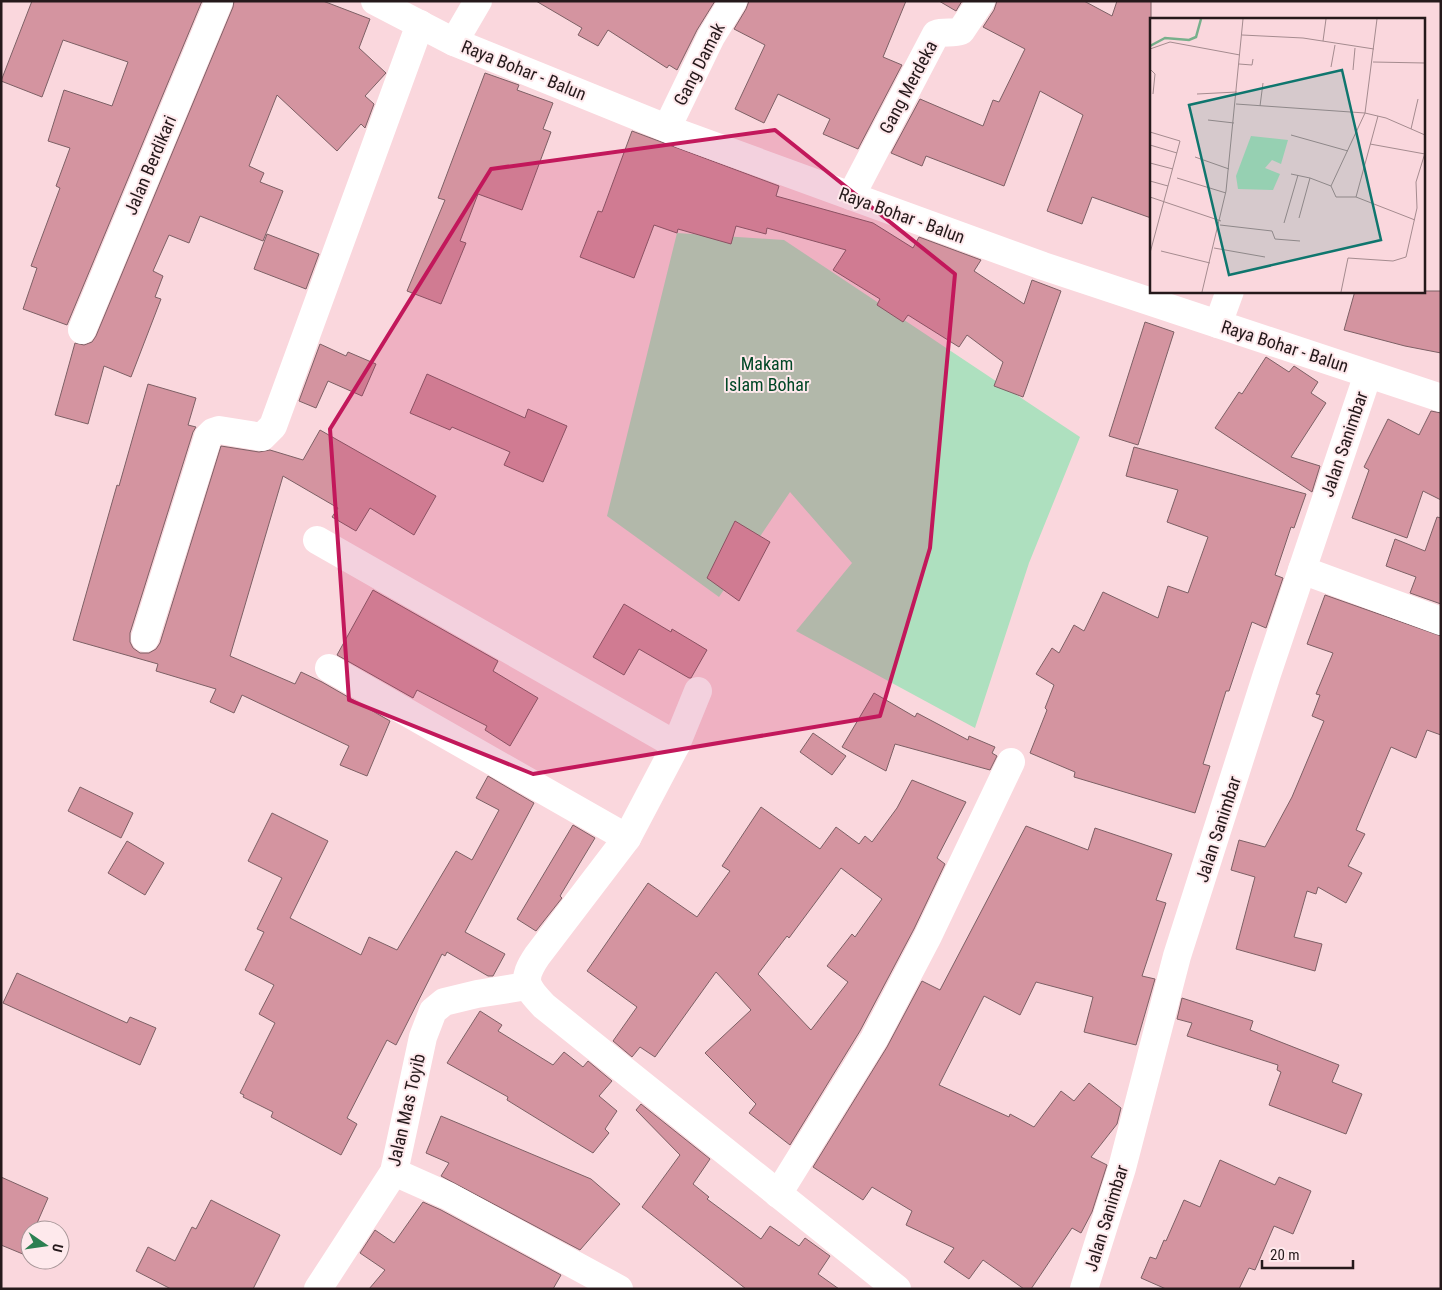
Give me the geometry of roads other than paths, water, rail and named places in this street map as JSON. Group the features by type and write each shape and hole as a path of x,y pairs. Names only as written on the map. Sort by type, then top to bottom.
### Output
{"street":[{"name":"Jalan Berdikari","path":"82,330 219,1"},
{"name":"Raya Bohar - Balun","path":"375,1 454,42 667,128 1043,266 1441,398"},
{"path":"454,42 478,1"},
{"name":"Gang Damak","path":"667,128 711,37 733,1"},
{"name":"Gang Merdeka","path":"851,196 936,34 941,32 962,32 982,1"},
{"path":"145,638 208,437 213,432 219,430 262,437 273,426 420,24"},
{"path":"1218,324 1230,292"},
{"name":"Jalan Sanimbar","path":"1084,1289 1122,1168 1177,956 1302,570 1368,374"},
{"path":"317,540 676,745"},
{"path":"1302,570 1441,621"},
{"path":"329,668 627,838"},
{"path":"698,691 676,745 627,838 537,956 528,973 528,986 544,1006 896,1289"},
{"path":"778,1194 878,1030 928,936 1011,762"},
{"name":"Jalan Mas Toyib","path":"318,1289 394,1172 422,1037 433,1011 444,1002 477,994 528,986"},
{"path":"394,1172 448,1196 619,1289"}],"park label":[{"name":"Makam Islam Bohar","path":"767,373"}]}
